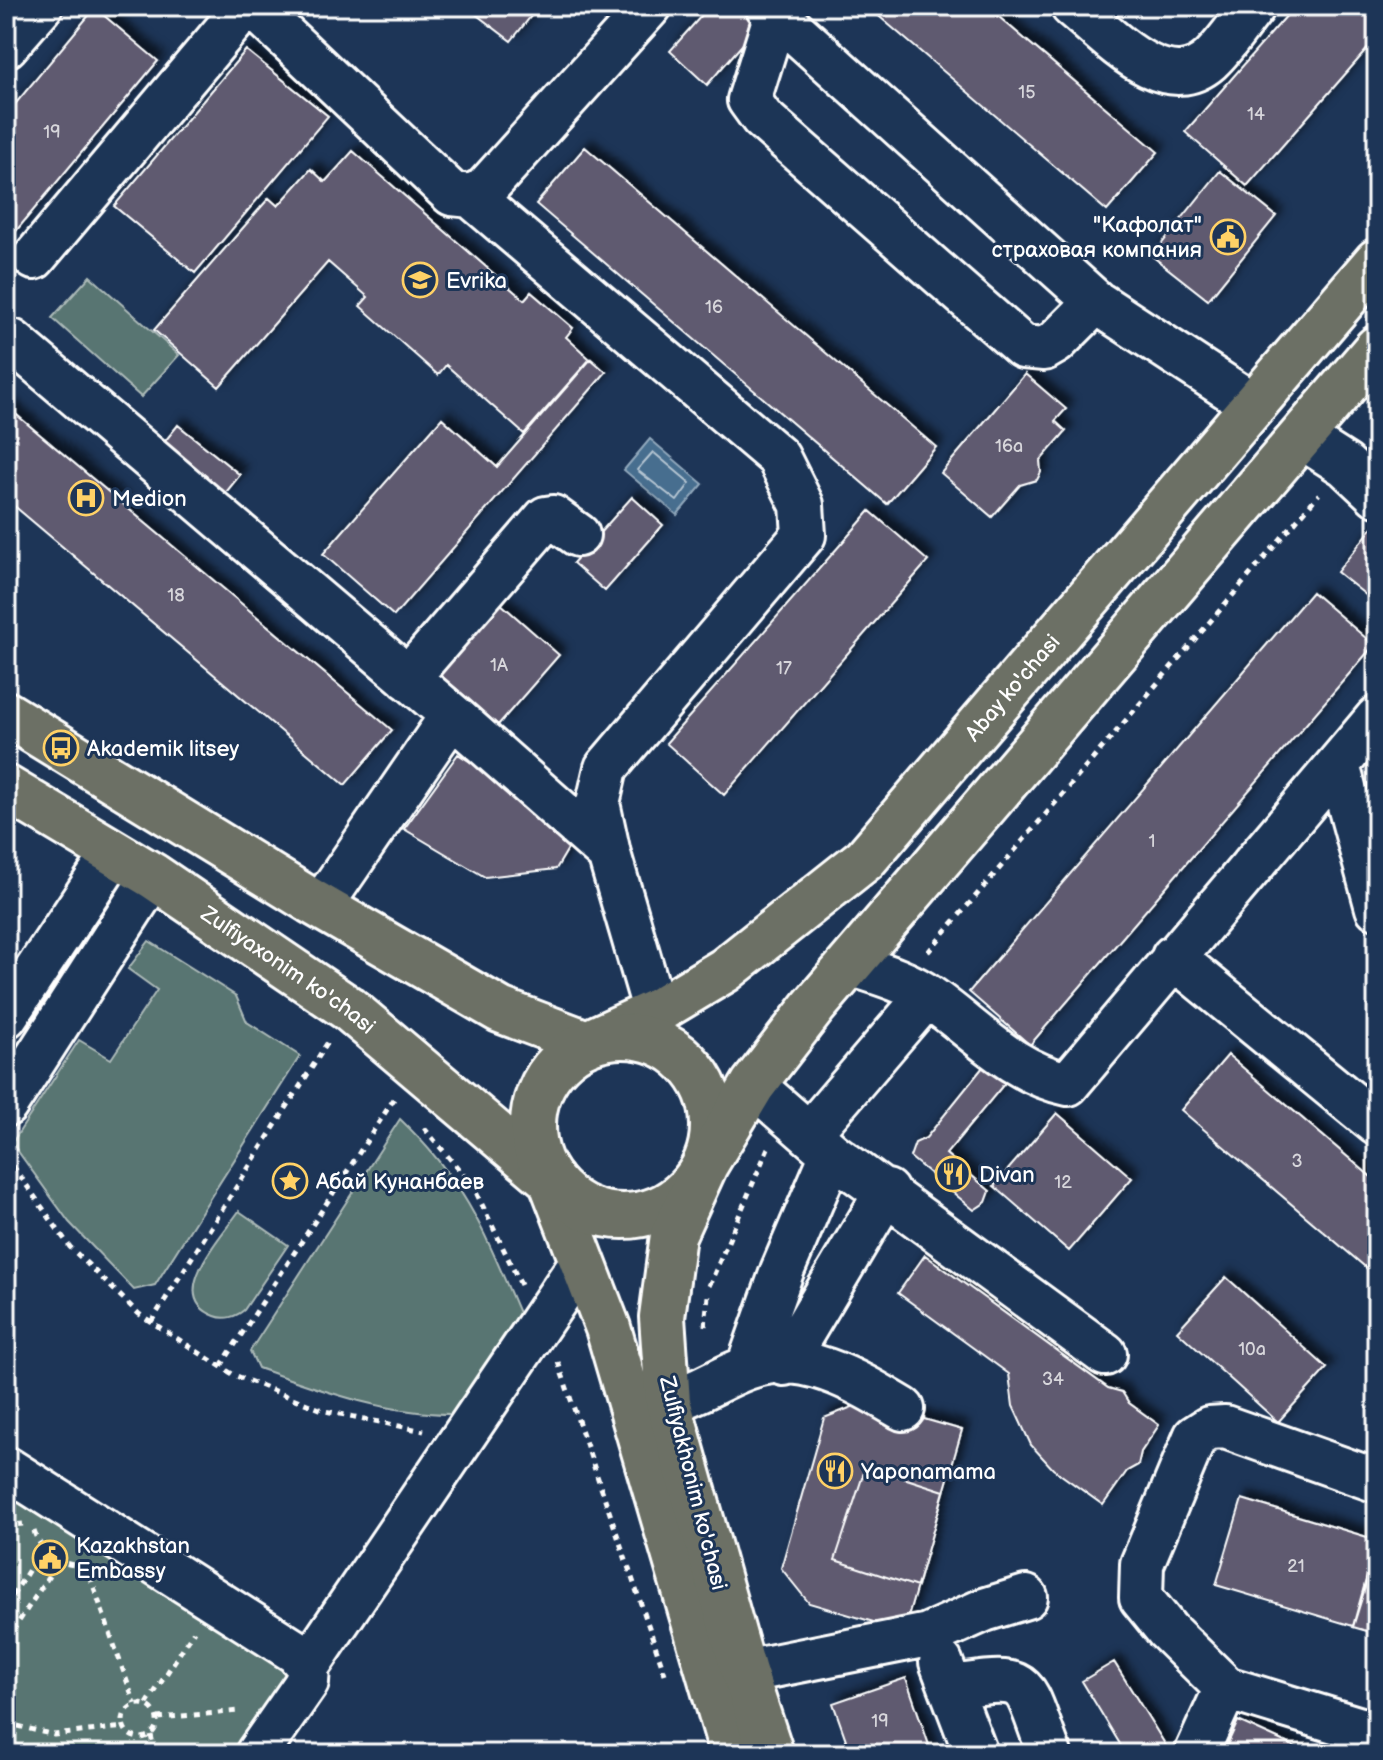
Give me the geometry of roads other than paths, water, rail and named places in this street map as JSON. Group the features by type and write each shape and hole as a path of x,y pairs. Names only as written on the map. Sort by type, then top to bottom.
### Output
{"main road":[{"name":"Abay ko'chasi","path":"587,1043 655,1012 725,970 865,859 1377,261"},
{"path":"705,1165 714,1135 712,1104 699,1075 677,1053 649,1039 618,1035 587,1043 564,1057 546,1078 535,1103 532,1130 538,1156 551,1180 573,1201 602,1214 633,1216 662,1208 687,1191 705,1165 753,1085 850,964 1377,348"},
{"path":"1254,405 1301,437"},
{"path":"6,714 321,906 500,1010 587,1043"},
{"name":"Zulfiyaxonim ko'chasi","path":"6,788 153,876 349,1009 551,1180"},
{"name":"Zulfiyakhonim ko'chasi","path":"705,1165 673,1235 664,1283 663,1342 668,1402 744,1672 771,1754"},
{"name":"Zulfiyakhonim ko'chasi","path":"551,1180 608,1328 733,1754"}],"lane":[{"path":"6,46 41,6"},
{"path":"34,258 246,6"},
{"path":"253,6 452,194 471,196 485,189 650,6"},
{"path":"1072,6 1150,69 1183,74 1209,61 1254,6"},
{"path":"1096,302 1056,342 1044,349 1023,347 762,118 749,100 771,10 1096,302 1254,405"},
{"path":"471,196 778,457 802,505 804,535 606,768 598,803 609,854 655,1012"},
{"path":"12,341 452,715 609,854"},
{"path":"1301,437 1345,465 1377,495"},
{"path":"408,678 546,518 553,517 578,535"},
{"path":"321,906 452,715"},
{"path":"850,964 915,989 1011,1061 1039,1078 1068,1084 1377,718"},
{"path":"1338,765 1377,908"},
{"path":"6,1016 114,853"},
{"path":"6,1105 153,876"},
{"path":"1173,957 1377,1124"},
{"path":"766,1365 810,1135 915,989"},
{"path":"753,1085 810,1135 1105,1354"},
{"path":"766,1365 887,1191"},
{"path":"257,1754 307,1682 308,1666 582,1261"},
{"path":"668,1402 699,1394 766,1365 807,1364 856,1381 903,1409"},
{"path":"1377,1481 1225,1427 1209,1428 1195,1437 1142,1564 1141,1598 1167,1630 1226,1688 1377,1734"},
{"path":"6,1468 296,1652 308,1666"},
{"path":"744,1672 928,1635 984,1610 1026,1597"},
{"path":"928,1635 952,1687 976,1754"},
{"path":"952,1687 1000,1679 1016,1681 1024,1689 1050,1754"},
{"path":"1196,1754 1226,1688"}],"water":[{"path":"650,439 703,484 677,515 624,470"}],"place":[{"name":"\"Кафолат\" страховая компания","path":"1228,237"},
{"name":"Evrika","path":"420,280"},
{"name":"Medion","path":"86,498"},
{"name":"Akademik litsey","path":"61,748"},
{"name":"Divan","path":"953,1174"},
{"name":"Абай Кунанбаев","path":"290,1181"},
{"name":"Yaponamama","path":"835,1471"},
{"name":"Kazakhstan Embassy","path":"50,1558"}]}
